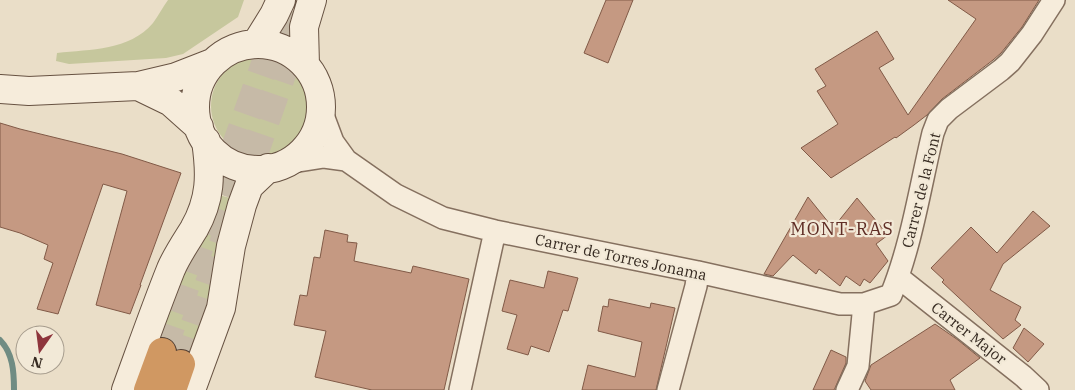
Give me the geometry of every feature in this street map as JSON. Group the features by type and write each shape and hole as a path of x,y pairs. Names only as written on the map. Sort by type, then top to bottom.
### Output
{"highway":[{"path":"148,390 171,358 172,390"}],"main road":[{"path":"256,44 281,0"},
{"path":"305,65 304,27 312,0"},
{"path":"126,390 174,261 195,227 208,193 209,161 196,116 195,104 205,72 225,53 240,47 256,44 270,45 283,49 295,56 312,75 318,86 320,98 321,110 317,128 302,152 277,166 249,186 231,246 221,308 191,390"},
{"path":"0,89 29,91 138,86 176,77 212,64"},
{"path":"138,86 171,102 222,158 233,164 256,169 277,166"}],"street":[{"name":"Carrer de la Font","path":"898,277 909,242 933,133 938,120 949,109 1010,62 1032,34 1054,0"},
{"name":"Carrer de Torres Jonama","path":"321,110 333,142 346,160 396,195 443,218 495,231 698,272 840,304 864,304 891,294 898,277"},
{"name":"Carrer de Torres Jonama","path":"277,166 324,156 346,160"},
{"path":"460,390 495,231"},
{"path":"668,390 696,286 698,272"},
{"name":"Carrer Major","path":"898,277 1038,390"},
{"path":"853,386 858,366 864,304"}],"green space":[{"path":"168,0 244,0 238,17 183,54 166,58 69,64 56,61 57,53 109,47 133,39 153,23"},
{"path":"260,57 279,60 295,71 306,87 309,106 306,125 295,141 279,152 260,155 241,152 225,141 214,125 211,106 214,87 225,71 241,60"},
{"path":"219,195 234,199 219,275 191,365 153,352 166,309"}],"building":[{"path":"606,0 633,0 608,63 584,53"},
{"path":"948,0 1039,0 1022,27 993,60 942,99 927,115 914,125 831,178 801,148 838,124 817,91 826,86 815,69 877,31 894,59 879,68 908,115 976,19"},
{"path":"0,123 122,154 181,173 130,314 96,305 127,191 103,184 58,314 37,309 53,263 44,259 48,245 0,227"},
{"path":"808,197 833,228 857,198 888,235 876,244 888,261 870,283 864,279 860,286 846,276 840,286 819,269 816,274 793,255 773,276 764,274"},
{"path":"1033,211 1050,226 1003,264 990,290 1021,307 1015,320 1021,325 1003,339 942,282 944,280 931,268 971,227 997,253"},
{"path":"325,230 348,235 347,242 357,243 354,261 411,273 413,266 469,279 444,390 372,390 315,377 326,331 294,325 300,295 307,296 314,257 320,258"},
{"path":"548,271 578,278 568,311 563,310 549,352 531,346 528,355 507,349 517,315 502,311 510,280 544,288"},
{"path":"609,299 650,308 651,303 675,308 656,390 582,390 588,365 635,377 642,342 598,331 603,306 608,307"},
{"path":"935,324 980,358 950,380 955,390 871,390 865,381 871,365"},
{"path":"1024,328 1044,344 1028,362 1013,348"},
{"path":"831,350 846,357 846,363 835,388 834,390 813,390"}],"waterway":[{"path":"0,340 10,357 14,390"}],"tunnel":[{"path":"162,352 285,8"},
{"path":"238,200 303,14"},
{"path":"181,364 225,238"}],"district":[{"name":"MONT-RAS","path":"842,228"}]}
